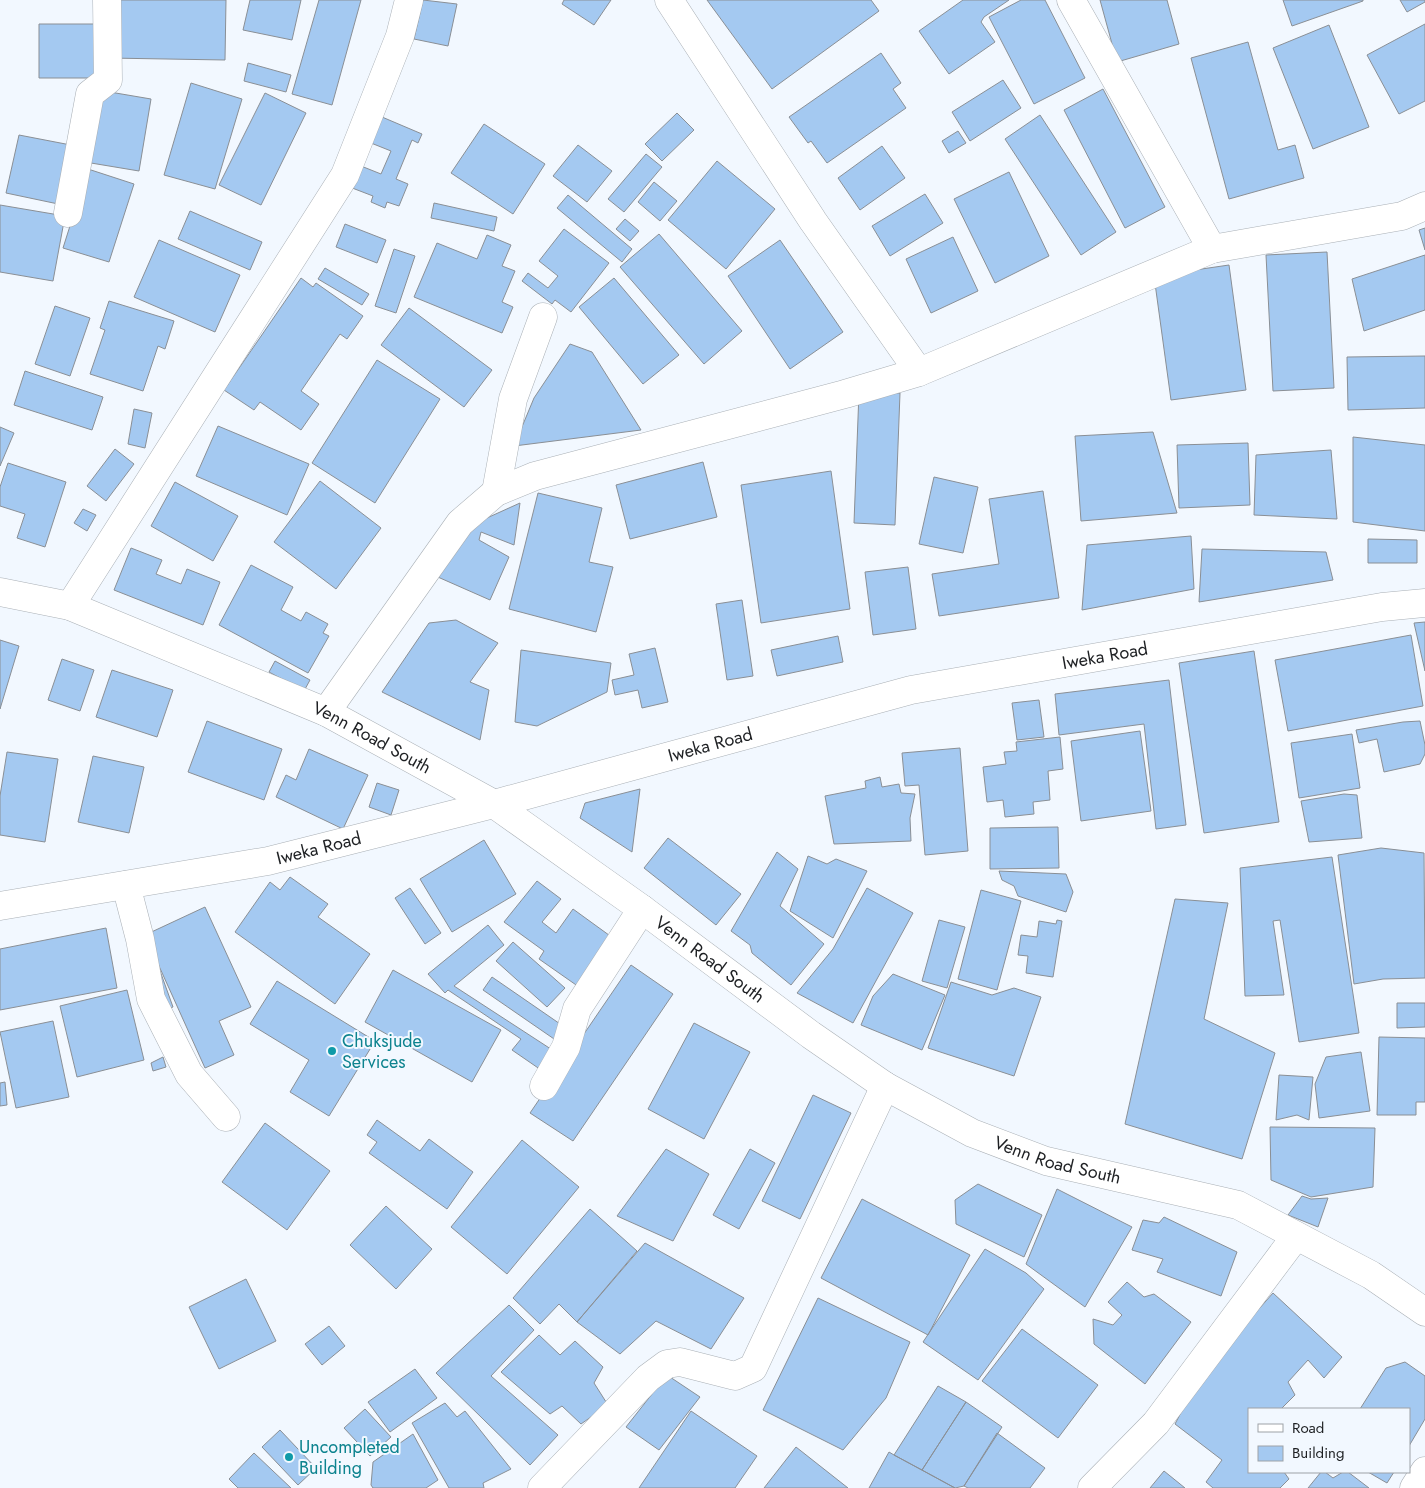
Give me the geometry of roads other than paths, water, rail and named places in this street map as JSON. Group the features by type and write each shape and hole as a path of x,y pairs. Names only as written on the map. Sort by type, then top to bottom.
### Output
{"street":[{"path":"68,214 90,94 108,80 107,0"},
{"path":"70,606 344,174 400,36 409,0"},
{"path":"669,0 813,221 918,372"},
{"path":"1071,0 1212,249"},
{"path":"326,712 460,523 496,492 535,476 845,394 918,372 1212,249 1402,216 1425,206"},
{"path":"496,492 513,398 543,317"},
{"name":"Venn Road South","path":"0,592 70,606 326,712 494,804 642,909 811,1036 885,1086 972,1133 1046,1162 1238,1206 1370,1275 1425,1312"},
{"name":"Iweka Road","path":"0,906 268,861 494,804 911,690 1382,607 1425,602"},
{"path":"126,885 140,939 150,1000 189,1074 226,1117"},
{"path":"544,1086 566,1047 577,1009 642,909"},
{"path":"542,1488 648,1378 667,1364 680,1362 735,1376 753,1368 885,1086"},
{"path":"1092,1488 1156,1423 1296,1236"},
{"path":"1414,1488 1425,1471"}],"place":[{"name":"Chuksjude Services","path":"332,1051"},
{"name":"Uncompleted Building","path":"289,1457"}]}
